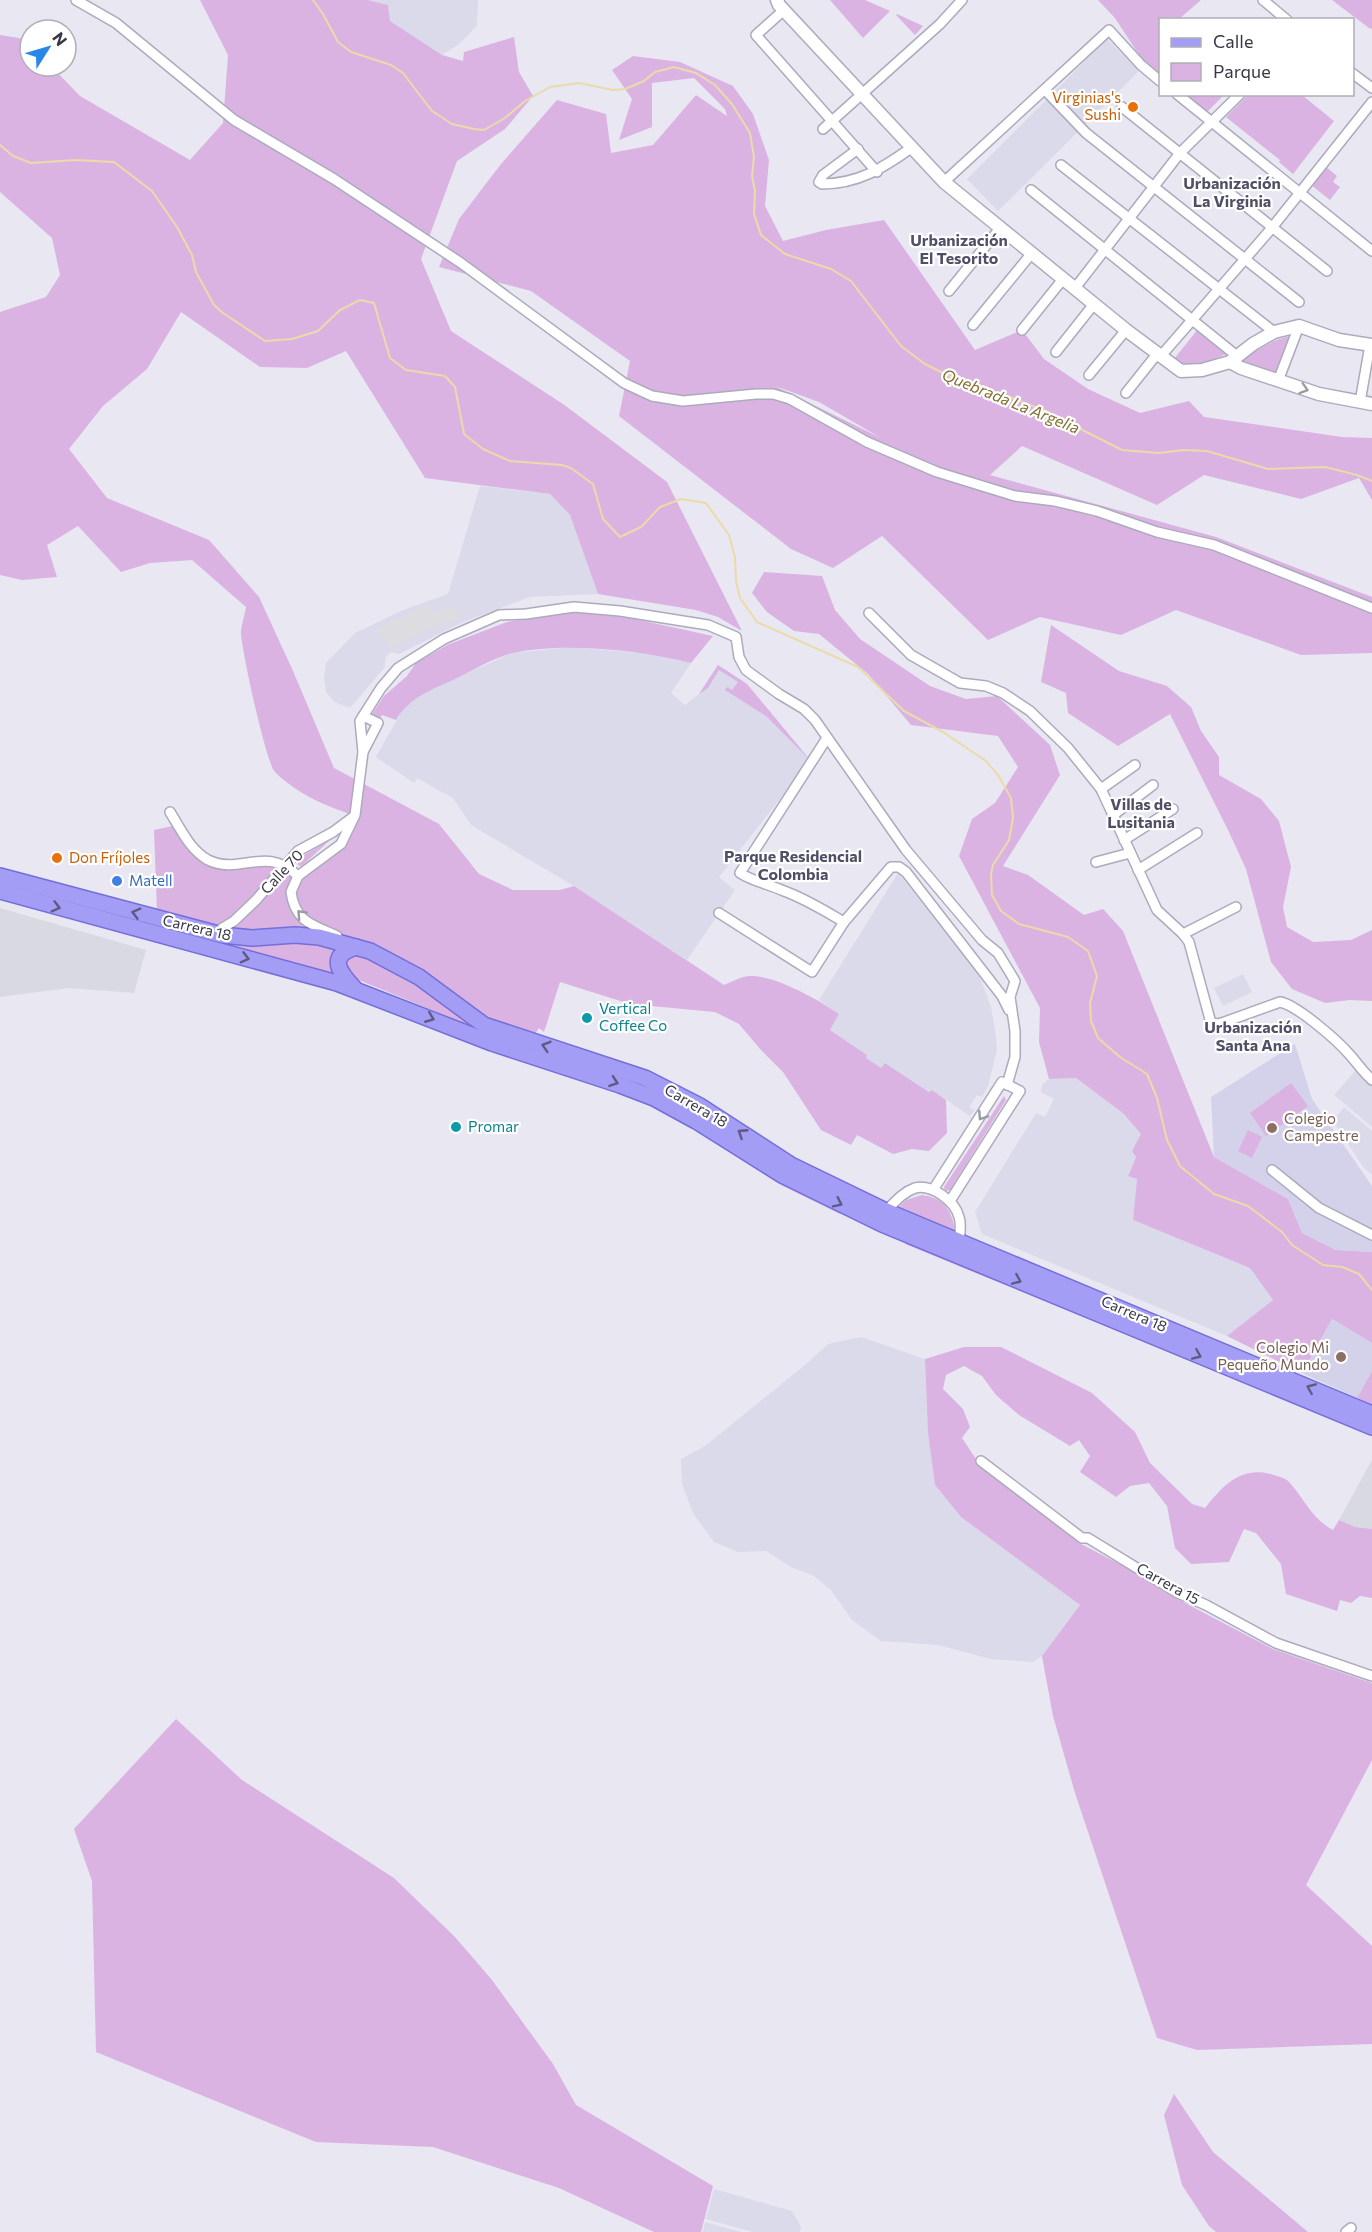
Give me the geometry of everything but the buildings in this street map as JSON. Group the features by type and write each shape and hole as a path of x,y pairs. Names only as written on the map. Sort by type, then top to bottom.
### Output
{"main road":[{"name":"Carrera 18","path":"0,876 213,933 252,938 295,935 319,938 363,949 418,977 469,1015 494,1030 645,1078 699,1106 791,1165 886,1211 1372,1414"},
{"name":"Carrera 18","path":"0,891 356,989 492,1043 602,1078 654,1098 696,1121 786,1177 882,1224 1372,1427"},
{"path":"356,989 339,971 338,964 343,954 363,949"}],"street":[{"path":"76,0 116,24 234,120 334,180 461,263 633,388 652,396 683,401 756,394 773,394 790,399 867,442 937,472 1015,496 1056,501 1097,511 1158,532 1214,545 1372,608"},
{"path":"822,129 940,24 962,0"},
{"path":"1263,0 1285,18"},
{"path":"877,172 756,36 780,5 944,182 1126,330 1181,371 1202,370 1234,359 1274,332 1299,326 1339,340 1371,345 1366,403 1319,394 1241,368 1234,359 1191,320 1031,190"},
{"path":"944,182 1109,30 1141,65 1159,79"},
{"path":"1354,74 1372,88"},
{"path":"1045,90 1086,133 1299,302"},
{"path":"1180,96 1372,251"},
{"path":"1075,288 1180,153 1238,96"},
{"path":"1126,393 1271,229 1372,102"},
{"path":"1122,107 1271,229 1327,271"},
{"path":"858,149 823,175 819,182 832,183 877,172 911,148"},
{"path":"1061,165 1274,332"},
{"path":"950,291 1000,227"},
{"path":"973,325 1032,253"},
{"path":"1022,330 1063,279"},
{"path":"1056,352 1094,304"},
{"path":"1278,381 1299,326"},
{"path":"1089,375 1126,330"},
{"path":"363,949 310,923 297,914 291,892 298,876 341,844 355,815 363,752 360,722 381,688 398,668 444,639 499,615 526,614 574,607 620,611 708,625 736,637 739,657 746,670 778,694 804,709 815,720 906,850 982,940 998,953 1006,964 1015,981 1010,997 1015,1031 1014,1057 1007,1085"},
{"path":"869,613 911,655 960,683 994,688 1029,711 1068,748 1101,789 1160,914 1189,942 1211,1023 1219,1024 1280,1002 1287,1003 1350,1055 1372,1080"},
{"path":"363,716 378,723 363,752"},
{"path":"827,738 740,873 752,881 807,901 844,922"},
{"path":"1101,789 1135,765"},
{"path":"1112,816 1153,785"},
{"path":"1124,840 1173,809"},
{"path":"170,812 187,841 208,859 231,865 273,861 286,864 298,876"},
{"name":"Calle 70","path":"213,933 234,921 256,900 298,851 333,832 355,815"},
{"path":"1138,870 1197,833"},
{"path":"1096,862 1131,853"},
{"path":"719,913 812,972 844,922 891,867 899,867 906,872 1002,996 1011,1014"},
{"path":"1183,934 1236,907"},
{"path":"933,1190 1002,1082 1020,1091 950,1201"},
{"path":"1272,1170 1319,1208 1372,1235"},
{"path":"886,1211 908,1191 918,1187 933,1190 950,1201 959,1217 959,1240"},
{"name":"Carrera 15","path":"981,1461 1082,1538 1088,1538 1176,1592 1206,1605 1276,1643 1372,1676"}],"shaded area":[{"path":"368,0 478,0 477,26 459,44 442,55 390,21 388,5"},
{"path":"1107,39 1139,71 998,211 967,179"},
{"path":"480,486 550,494 570,515 598,594 530,597 463,622 399,654 391,652 385,658 385,667 350,708 334,702 326,692 324,678 326,663 355,633 403,610 448,594"},
{"path":"430,604 435,613 453,604 459,618 424,631 400,643 391,651 378,628"},
{"path":"572,647 650,654 691,663 671,693 685,705 699,694 718,665 747,684 810,760 719,877 735,890 687,960 574,886 471,825 453,798 417,778 414,783 376,757 404,707 418,695 512,653"},
{"path":"898,873 973,967 981,980 991,1007 997,1050 988,1086 982,1097 977,1095 969,1107 974,1110 970,1116 932,1090 930,1092 885,1063 881,1069 865,1058 867,1055 830,1030 839,1014 819,1000"},
{"path":"0,908 146,950 134,993 69,988 0,997"},
{"path":"1243,974 1252,992 1223,1006 1214,988"},
{"name":"Colegio Campestre","path":"1295,1044 1312,1099 1372,1186 1372,1252 1336,1250 1302,1233 1288,1199 1214,1157 1211,1097"},
{"path":"1356,1070 1372,1084 1372,1127 1334,1095"},
{"path":"1076,1078 1124,1114 1142,1134 1132,1151 1136,1156 1128,1175 1137,1179 1133,1220 1250,1268 1273,1300 1227,1336 982,1234 975,1212 1036,1113 1045,1117 1054,1099 1041,1092 1042,1085 1049,1079"},
{"path":"1344,1107 1372,1131 1372,1175 1364,1168 1333,1121"},
{"name":"Colegio Mi Pequeño Mundo","path":"1332,1319 1372,1343 1372,1371 1357,1398 1302,1373"},
{"path":"861,1337 925,1359 928,1433 935,1485 961,1517 1080,1605 1042,1656 1033,1662 991,1659 938,1645 881,1641 852,1620 831,1590 814,1576 791,1567 766,1551 738,1552 714,1542 693,1513 682,1484 681,1459 705,1446 828,1344"},
{"path":"1372,1460 1372,1529 1355,1527 1339,1520"},
{"path":"714,2189 792,2211 801,2227 800,2232 753,2232 706,2219"},
{"path":"705,2222 741,2232 703,2232"}],"green space":[{"path":"200,0 368,0 388,5 390,21 442,55 463,61 464,52 514,37 519,72 533,96 505,129 457,161 421,259 451,331 563,404 667,482 742,631 718,617 696,610 598,594 570,515 550,494 425,478 346,351 307,368 260,367 181,312 147,369 103,406 69,449 107,498 209,540 259,597 334,768 439,824 479,874 513,890 560,890 574,886 724,985 750,976 771,979 796,989 839,1014 830,1030 867,1055 866,1058 881,1068 885,1063 929,1092 932,1090 946,1100 947,1133 929,1151 912,1149 893,1154 857,1135 851,1145 821,1130 783,1072 739,1024 715,1012 630,1004 560,982 544,1032 539,1028 533,1037 497,1025 359,942 311,920 301,912 294,893 300,878 344,846 359,817 314,799 293,787 275,772 266,749 242,644 241,631 246,607 192,560 150,563 121,572 78,526 47,545 57,577 22,580 0,575 0,312 46,297 60,275 52,238 0,192 0,35 18,38 18,78 63,78 80,96 190,160 223,123 228,55"},
{"path":"830,0 865,0 890,11 863,38"},
{"path":"1098,0 1201,0 1180,18 1159,18 1159,74 1143,61 1115,18"},
{"path":"1332,0 1372,0 1372,29 1369,28"},
{"path":"897,14 923,26 915,35"},
{"path":"633,56 680,62 733,86 753,114 769,160 765,206 783,241 826,230 884,220 975,350 1022,330 1044,359 1088,389 1140,413 1189,401 1204,417 1342,437 1372,438 1372,500 1359,478 1301,499 1204,475 1157,505 1022,446 990,475 1216,537 1372,597 1372,653 1301,655 1176,610 1121,635 1040,617 988,640 882,536 833,568 791,549 619,416 630,361 531,291 439,267 459,219 501,164 557,100 606,114 611,153 653,145 696,95 727,116 725,109 694,78 652,83 652,127 619,140 632,99 612,70","holes":["775,386 819,402 881,438"]},
{"path":"1185,96 1223,96 1206,113"},
{"path":"1247,96 1303,96 1334,121 1293,174 1279,162 1280,160 1226,117"},
{"path":"1325,166 1337,176 1333,182 1340,187 1330,200 1310,184"},
{"path":"1198,329 1228,353 1201,364 1181,363 1174,359"},
{"path":"1291,336 1278,371 1274,373 1242,362 1266,345"},
{"path":"764,572 822,576 835,610 860,639 930,686 966,699 997,696 1050,745 1060,775 1003,866 1028,875 1084,915 1103,909 1123,931 1214,1157 1288,1199 1302,1233 1336,1250 1372,1252 1372,1343 1332,1319 1302,1373 1227,1336 1273,1300 1250,1268 1133,1220 1137,1179 1128,1176 1136,1157 1132,1151 1141,1134 1124,1114 1076,1078 1049,1079 1039,1042 1040,1008 959,856 972,819 995,803 1018,767 998,736 911,725 868,674 819,634 794,631 767,612 752,593"},
{"path":"570,612 621,616 713,636 691,663 649,654 602,649 555,648 513,653 491,661 422,695 408,705 396,720 382,715 380,719 372,714 384,696 407,676 416,663 447,645 507,622"},
{"path":"1051,625 1119,671 1167,686 1191,707 1201,731 1219,757 1219,775 1261,799 1279,821 1291,867 1283,907 1287,927 1313,942 1351,940 1372,930 1372,1001 1350,1000 1325,1003 1292,989 1271,962 1246,869 1170,714 1118,746 1068,713 1066,693 1041,682"},
{"path":"718,665 747,684 810,760 766,716 725,690 727,687 732,690 738,682 719,670 708,688 699,694"},
{"path":"173,826 184,843 205,862 279,867 242,908 216,928 157,911 154,830"},
{"path":"330,840 304,864 298,865 301,857"},
{"path":"287,870 293,878 288,888 289,905 299,918 322,933 229,930"},
{"path":"295,941 341,950 338,975 225,946 232,943"},
{"path":"352,953 400,974 472,1024 466,1024 349,976 344,959"},
{"path":"1291,1083 1308,1106 1266,1136 1250,1113"},
{"path":"1004,1096 1006,1100 950,1190 945,1191 944,1187"},
{"path":"1248,1130 1262,1137 1252,1158 1238,1151"},
{"path":"699,1132 841,1211 840,1214 779,1184"},
{"path":"922,1195 936,1199 946,1207 952,1218 955,1233 895,1211 906,1200"},
{"path":"908,1242 1277,1394 1276,1396 905,1244"},
{"path":"964,1347 1001,1347 1092,1393 1135,1432 1150,1463 1192,1504 1205,1508 1234,1479 1252,1473 1262,1473 1288,1481 1314,1515 1333,1530 1339,1520 1355,1527 1372,1529 1372,1598 1360,1596 1351,1603 1340,1600 1337,1611 1286,1594 1281,1564 1256,1533 1244,1529 1229,1562 1191,1564 1175,1548 1167,1506 1149,1483 1130,1486 1116,1497 1080,1472 1090,1456 1079,1440 1070,1446 1019,1415 996,1395 982,1376 964,1366 946,1375 943,1389 963,1409 970,1427 962,1438 978,1462 1079,1543 1131,1570 1166,1593 1273,1649 1372,1683 1372,1760 1306,1885 1372,1946 1372,2044 1197,2050 1157,2038 1075,1793 1053,1716 1042,1656 1080,1605 961,1517 935,1485 928,1433 925,1359"},
{"path":"1372,1371 1372,1405 1357,1398"},
{"path":"176,1719 242,1780 394,1878 455,1937 492,1980 553,2064 576,2105 713,2186 701,2232 654,2232 559,2188 433,2147 316,2142 96,2052 92,1881 74,1829"},
{"path":"1174,2094 1213,2152 1308,2232 1216,2232 1209,2226 1182,2185 1164,2115"}],"waterway":[{"name":"Quebrada La Argelia","path":"313,0 338,42 351,52 391,65 403,73 432,111 452,124 474,129 484,130 505,118 525,101 550,87 579,83 613,90 625,89 644,81 655,72 674,67 696,73 715,85 732,104 750,133 754,157 752,176 755,191 754,214 761,235 785,254 831,269 851,281 901,346 925,364 963,383 1043,410 1122,450 1159,453 1183,450 1207,451 1268,469 1325,467 1372,481"},
{"path":"0,145 13,156 31,163 76,160 114,162 152,191 177,227 192,255 196,272 214,305 265,341 292,339 318,331 340,310 360,300 374,303 390,358 406,370 445,376 455,387 464,434 483,449 510,461 562,465 571,468 593,484 603,519 620,537 641,527 660,507 681,499 706,503 729,535 735,557 736,581 740,598 757,622 858,667 904,711 943,732 986,761 998,775 1011,798 1013,818 1009,840 993,865 992,895 1001,911 1019,924 1068,937 1088,951 1097,976 1090,1003 1091,1021 1098,1038 1120,1057 1147,1074 1157,1098 1167,1140 1180,1166 1214,1194 1248,1206 1282,1232 1292,1245 1323,1265 1342,1267 1359,1274 1372,1290"}],"place":[{"name":"Virginias's Sushi","path":"1133,107"},
{"name":"Don Fríjoles","path":"57,858"},
{"name":"Matell","path":"117,881"},
{"name":"Vertical Coffee Co","path":"587,1018"},
{"name":"Promar","path":"456,1127"},
{"name":"Colegio Campestre","path":"1272,1128"},
{"name":"Colegio Mi Pequeño Mundo","path":"1341,1357"}],"district":[{"name":"Urbanización La Virginia","path":"1232,192"},
{"name":"Urbanización El Tesorito","path":"959,249"},
{"name":"Villas de Lusitania","path":"1141,813"},
{"name":"Parque Residencial Colombia","path":"793,865"},
{"name":"Urbanización Santa Ana","path":"1253,1036"}]}
